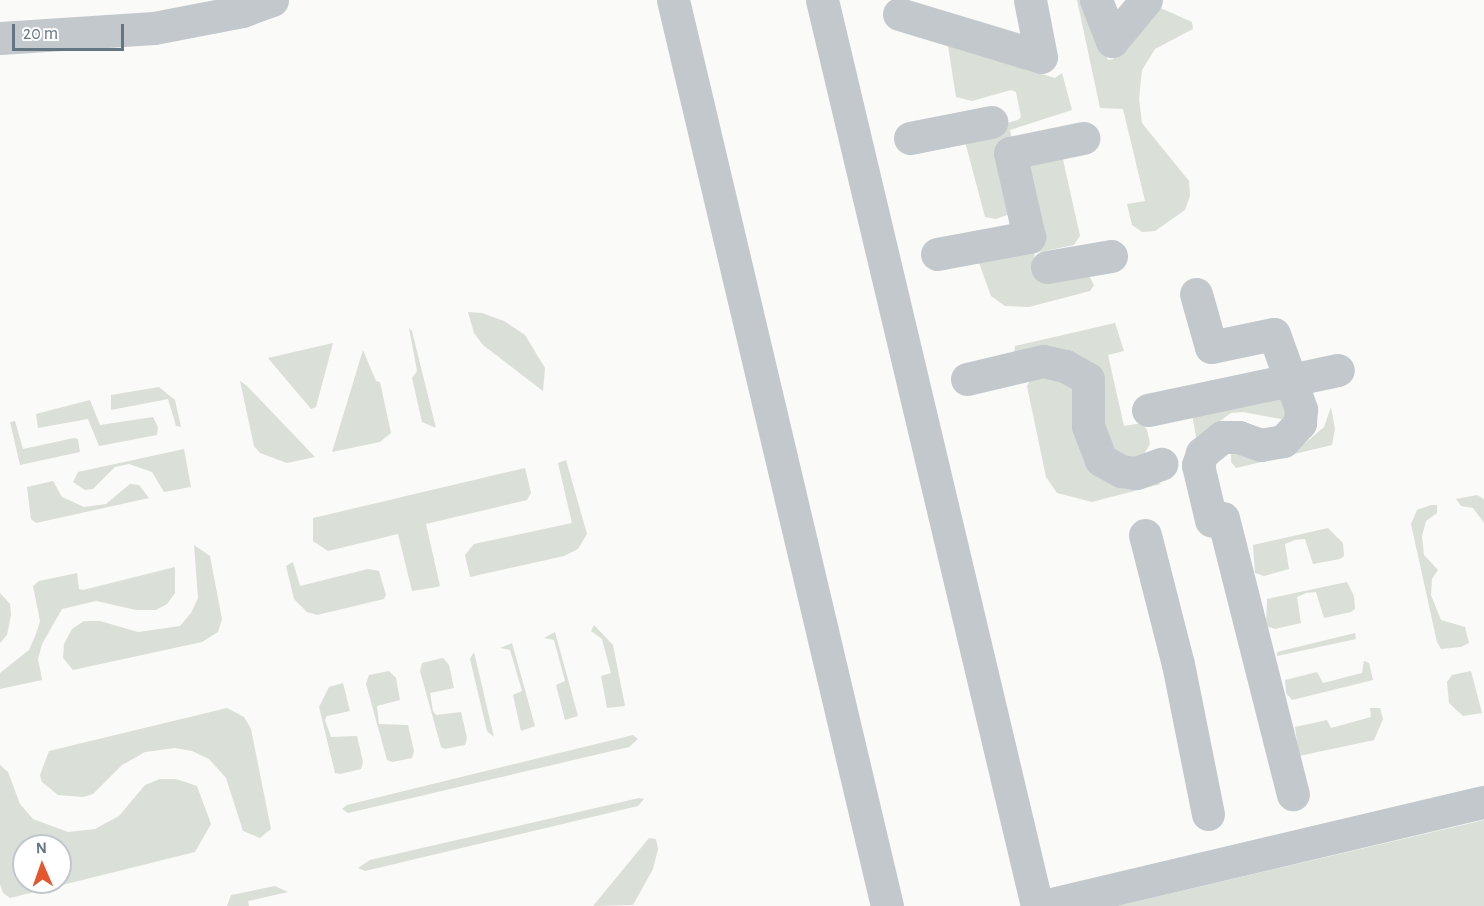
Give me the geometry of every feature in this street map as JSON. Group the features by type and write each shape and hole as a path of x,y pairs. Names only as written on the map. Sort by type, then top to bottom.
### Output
{"street":[{"path":"0,38 154,28 242,11 272,0"},
{"path":"673,0 887,906"},
{"path":"822,0 1037,906"},
{"path":"898,14 1041,57 1030,0"},
{"path":"1096,0 1112,41 1146,0"},
{"path":"910,138 991,122"},
{"path":"937,254 1029,237 1010,153 1083,138"},
{"path":"1047,267 1111,256"},
{"path":"1197,294 1211,347 1274,334 1288,381 1299,402 1300,423 1283,441 1261,445 1239,437 1222,437 1202,453 1198,465 1217,519 1293,794"},
{"path":"967,379 1042,361 1065,366 1088,379 1088,426 1101,460 1121,471 1136,473 1161,464"},
{"path":"1148,410 1338,370"},
{"path":"1145,535 1178,664 1208,814"},
{"path":"1043,906 1484,802"}],"shaded area":[{"path":"1077,0 1084,0 1108,60 1113,59 1156,6 1192,22 1193,29 1155,49 1142,70 1139,99 1142,123 1189,181 1190,196 1185,210 1155,231 1142,232 1132,225 1127,204 1145,201 1123,109 1100,108"},
{"path":"948,46 1055,78 1062,73 1072,110 1010,130 1026,208 996,219 985,217 963,134 1018,120 1021,117 1016,92 1011,90 972,101 956,97"},
{"path":"1062,155 1080,236 1074,245 1035,253 1034,258 1088,274 1094,285 1090,291 1029,307 1005,306 991,296 979,263 1044,246 1028,165"},
{"path":"468,312 482,313 504,321 525,335 545,368 543,391 483,345 474,333"},
{"path":"1115,323 1124,351 1108,355 1124,426 1142,423 1147,430 1150,444 1141,459 1105,451 1096,382 1014,355 1015,346"},
{"path":"409,328 412,331 436,428 422,422 412,378 417,371"},
{"path":"333,343 316,407 311,409 268,358"},
{"path":"363,350 376,381 380,382 391,433 380,442 332,452"},
{"path":"1033,374 1075,385 1077,430 1161,484 1092,502 1057,493 1046,477 1027,386"},
{"path":"240,381 315,457 287,463 260,453 254,446"},
{"path":"159,387 175,400 181,427 176,426 168,399 111,410 111,395"},
{"path":"1297,387 1286,420 1243,412 1231,413 1217,423 1202,472 1192,414"},
{"path":"90,400 100,425 153,417 158,427 157,435 99,446 88,419 38,428 36,414"},
{"path":"1331,407 1335,429 1332,445 1236,468 1231,462 1231,453 1304,444 1324,427"},
{"path":"15,421 23,449 74,438 78,439 80,452 20,465 10,422"},
{"path":"184,449 191,487 164,492 152,472 129,464 115,467 93,489 85,490 73,482 78,472"},
{"path":"566,460 587,534 578,549 564,556 470,577 465,555 474,544 572,523 558,463"},
{"path":"525,468 531,493 527,500 426,524 440,586 412,591 398,534 328,551 313,541 313,518"},
{"path":"53,481 62,497 84,507 106,504 130,484 139,485 149,498 36,523 31,519 27,487"},
{"path":"1477,495 1484,499 1484,523 1473,508 1461,506 1456,499"},
{"path":"1437,505 1437,513 1426,521 1422,536 1424,555 1438,570 1432,579 1431,595 1441,620 1465,627 1469,643 1461,647 1441,649 1437,642 1411,524 1417,510"},
{"path":"1328,528 1343,543 1344,556 1340,559 1313,564 1305,539 1295,540 1285,544 1289,569 1264,576 1255,573 1253,545"},
{"path":"194,545 210,556 222,619 218,632 202,642 73,670 63,658 64,644 72,629 84,621 100,621 138,632 180,626 191,613 198,598"},
{"path":"293,562 300,586 368,569 379,571 386,595 384,599 317,615 307,612 294,599 286,566"},
{"path":"175,567 175,593 167,604 156,610 136,610 96,601 62,609 42,644 38,659 42,680 0,689 0,673 29,650 36,634 40,621 33,586 39,581 77,573 79,589 83,590"},
{"path":"1347,582 1354,596 1355,609 1351,612 1324,618 1316,592 1306,593 1297,597 1301,623 1275,629 1266,626 1267,599"},
{"path":"0,593 10,604 11,615 7,635 0,643"},
{"path":"594,625 613,645 625,706 607,708 601,676 611,673 602,639 591,631"},
{"path":"555,632 578,716 565,720 556,685 565,681 554,640 544,638"},
{"path":"1355,633 1356,639 1277,656 1277,652"},
{"path":"512,643 535,726 521,731 513,695 522,691 510,650 500,648"},
{"path":"474,652 494,737 487,731 470,659"},
{"path":"443,658 449,665 454,688 430,693 433,711 436,715 461,712 467,738 465,745 445,749 441,747 420,671 422,663"},
{"path":"1364,661 1369,663 1373,680 1292,700 1286,693 1285,680 1317,672 1323,683 1362,673"},
{"path":"389,671 396,678 400,700 377,706 379,724 408,725 414,751 412,758 392,762 387,760 366,684 369,675"},
{"path":"1471,671 1482,713 1463,716 1449,703 1447,682 1452,675"},
{"path":"343,683 350,711 327,716 325,720 331,737 357,736 363,762 361,769 340,774 335,773 319,707 329,687"},
{"path":"227,708 244,717 251,729 271,829 260,838 243,831 226,778 209,759 192,751 175,748 145,752 122,765 93,794 83,797 58,795 42,782 40,775 49,751"},
{"path":"1370,708 1380,708 1383,719 1374,740 1299,756 1295,727 1327,720 1331,728 1371,717"},
{"path":"633,735 638,739 629,747 348,813 342,809 347,805"},
{"path":"0,765 8,772 20,804 33,819 68,832 95,829 119,816 145,785 160,779 176,779 197,786 211,824 195,852 72,883 72,834 12,834 12,894 26,894 10,898 3,893 0,884"},
{"path":"639,798 644,799 638,806 365,871 358,868 370,860"},
{"path":"1484,820 1484,906 1117,906"},
{"path":"649,838 656,839 658,849 653,869 633,905 593,906"},
{"path":"275,886 288,892 248,901 249,906 227,906 231,895"}]}
